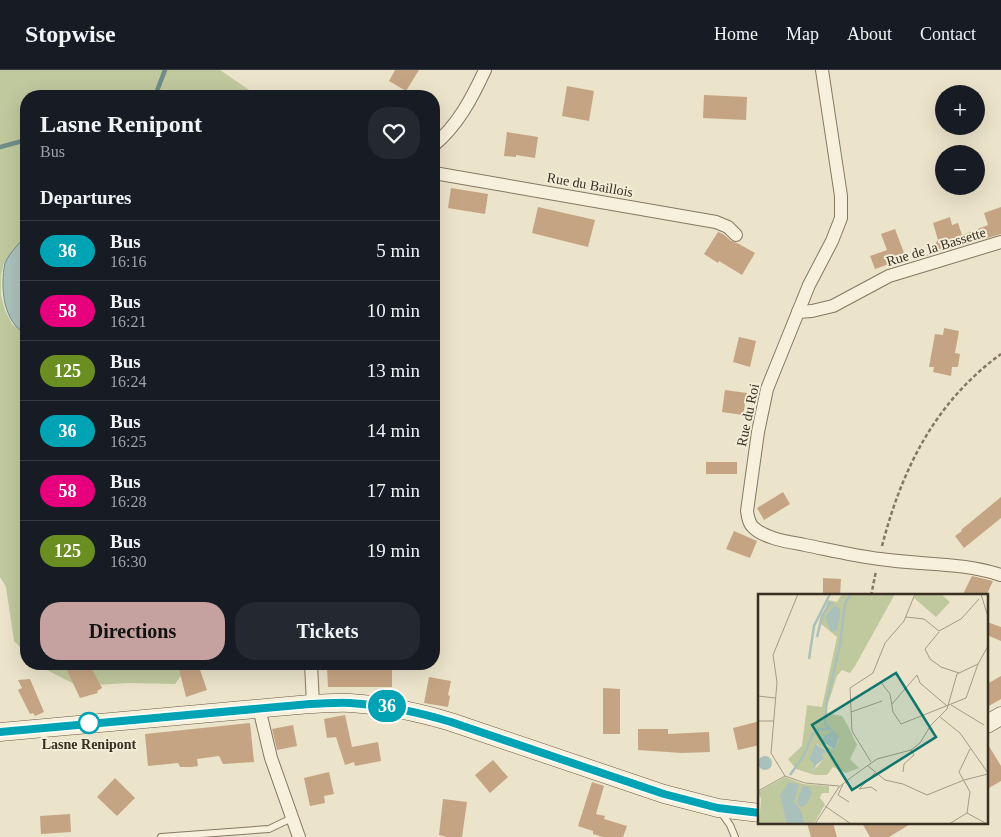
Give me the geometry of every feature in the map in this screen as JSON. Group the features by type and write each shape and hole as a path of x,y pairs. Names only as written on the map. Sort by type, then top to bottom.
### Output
{"street":[{"path":"440,141 459,119 473,96 484,70"},
{"name":"Rue du Roi","path":"822,70 841,196 841,218 832,241 809,285 767,389 758,432 747,512 748,520 754,528 770,536 878,559 970,567 1001,574"},
{"name":"Rue du Baillois","path":"440,174 716,222 728,228 736,235"},
{"name":"Rue de la Bassette","path":"798,312 833,306 889,276 1001,242"},
{"path":"311,670 313,704"},
{"path":"0,732 313,704 348,702 386,706 421,713 664,794 718,808 758,813"},
{"path":"259,708 271,758 299,837"},
{"path":"988,723 1001,716"}],"lane":[{"path":"718,808 730,825 735,837"},
{"path":"161,837 269,829 292,818"}],"path":[{"path":"871,594 878,559 889,520 907,469 932,425 953,398 982,368 1001,354"}],"green space":[{"path":"0,70 220,70 249,90 20,90 20,243 4,263 1,276 1,295 5,310 12,324 20,330 20,647 14,641 6,587 0,577"},
{"path":"47,670 185,670 175,684 129,683 78,686"}],"water":[{"path":"20,242 20,330 8,313 3,293 5,263"}],"building":[{"path":"395,70 419,70 407,90 389,81"},
{"path":"567,86 594,91 589,121 562,116"},
{"path":"704,95 747,97 746,120 703,118"},
{"path":"507,132 538,137 535,158 516,155 516,157 504,156"},
{"path":"451,188 488,194 485,214 448,208"},
{"path":"538,207 595,220 588,247 532,233"},
{"path":"1001,207 1001,234 926,256 938,240 933,223 950,217 952,225 958,223 962,235 988,225 984,213"},
{"path":"895,229 906,258 875,269 870,256 887,250 881,234"},
{"path":"718,232 755,253 742,275 704,254"},
{"path":"944,328 959,331 955,353 960,354 958,367 952,367 951,376 933,372 934,367 929,367 935,334 943,335"},
{"path":"739,337 756,341 750,367 733,362"},
{"path":"725,390 747,393 743,415 722,412"},
{"path":"706,462 737,462 737,474 706,474"},
{"path":"783,492 790,504 764,520 757,508"},
{"path":"1001,497 1001,518 964,548 955,536"},
{"path":"734,531 757,541 750,558 726,549"},
{"path":"972,576 993,581 987,594 963,594"},
{"path":"823,578 841,579 840,594 823,594"},
{"path":"988,622 1001,627 1001,641 988,635"},
{"path":"67,670 92,670 102,688 97,691 98,693 80,698"},
{"path":"179,670 200,670 207,690 186,697"},
{"path":"327,670 392,670 392,687 328,687"},
{"path":"1001,676 1001,699 988,706 988,683"},
{"path":"429,677 451,681 448,707 424,703"},
{"path":"30,679 44,712 35,716 33,713 30,714 18,690 22,688 18,680"},
{"path":"603,688 620,689 620,734 603,734"},
{"path":"345,715 352,747 378,742 381,761 355,766 354,762 345,765 336,737 327,738 324,719"},
{"path":"758,722 758,745 738,750 733,728"},
{"path":"250,723 254,762 223,764 219,756 197,759 198,766 191,767 180,767 178,763 148,766 145,734"},
{"path":"293,725 297,746 277,750 272,729"},
{"path":"638,729 668,729 668,734 709,732 710,752 682,753 638,750"},
{"path":"988,745 1001,766 1001,781 988,788"},
{"path":"493,760 508,777 490,793 475,775"},
{"path":"329,772 334,794 324,796 325,803 310,806 304,778"},
{"path":"115,778 135,798 117,816 97,797"},
{"path":"592,782 604,786 596,814 605,816 604,819 627,826 623,837 603,837 578,826"},
{"path":"443,799 467,802 462,837 439,835"},
{"path":"70,814 71,832 41,834 40,816"},
{"path":"807,824 833,824 837,837 811,837"},
{"path":"863,824 910,824 889,837 870,837"}],"waterway":[{"path":"157,90 165,70"},
{"path":"0,147 20,142"}],"bus line":[{"name":"36","path":"0,732 310,704 348,702 386,706 421,713 451,722 664,794 718,808 758,813"}],"place":[{"name":"Lasne Renipont","path":"89,723"}]}
